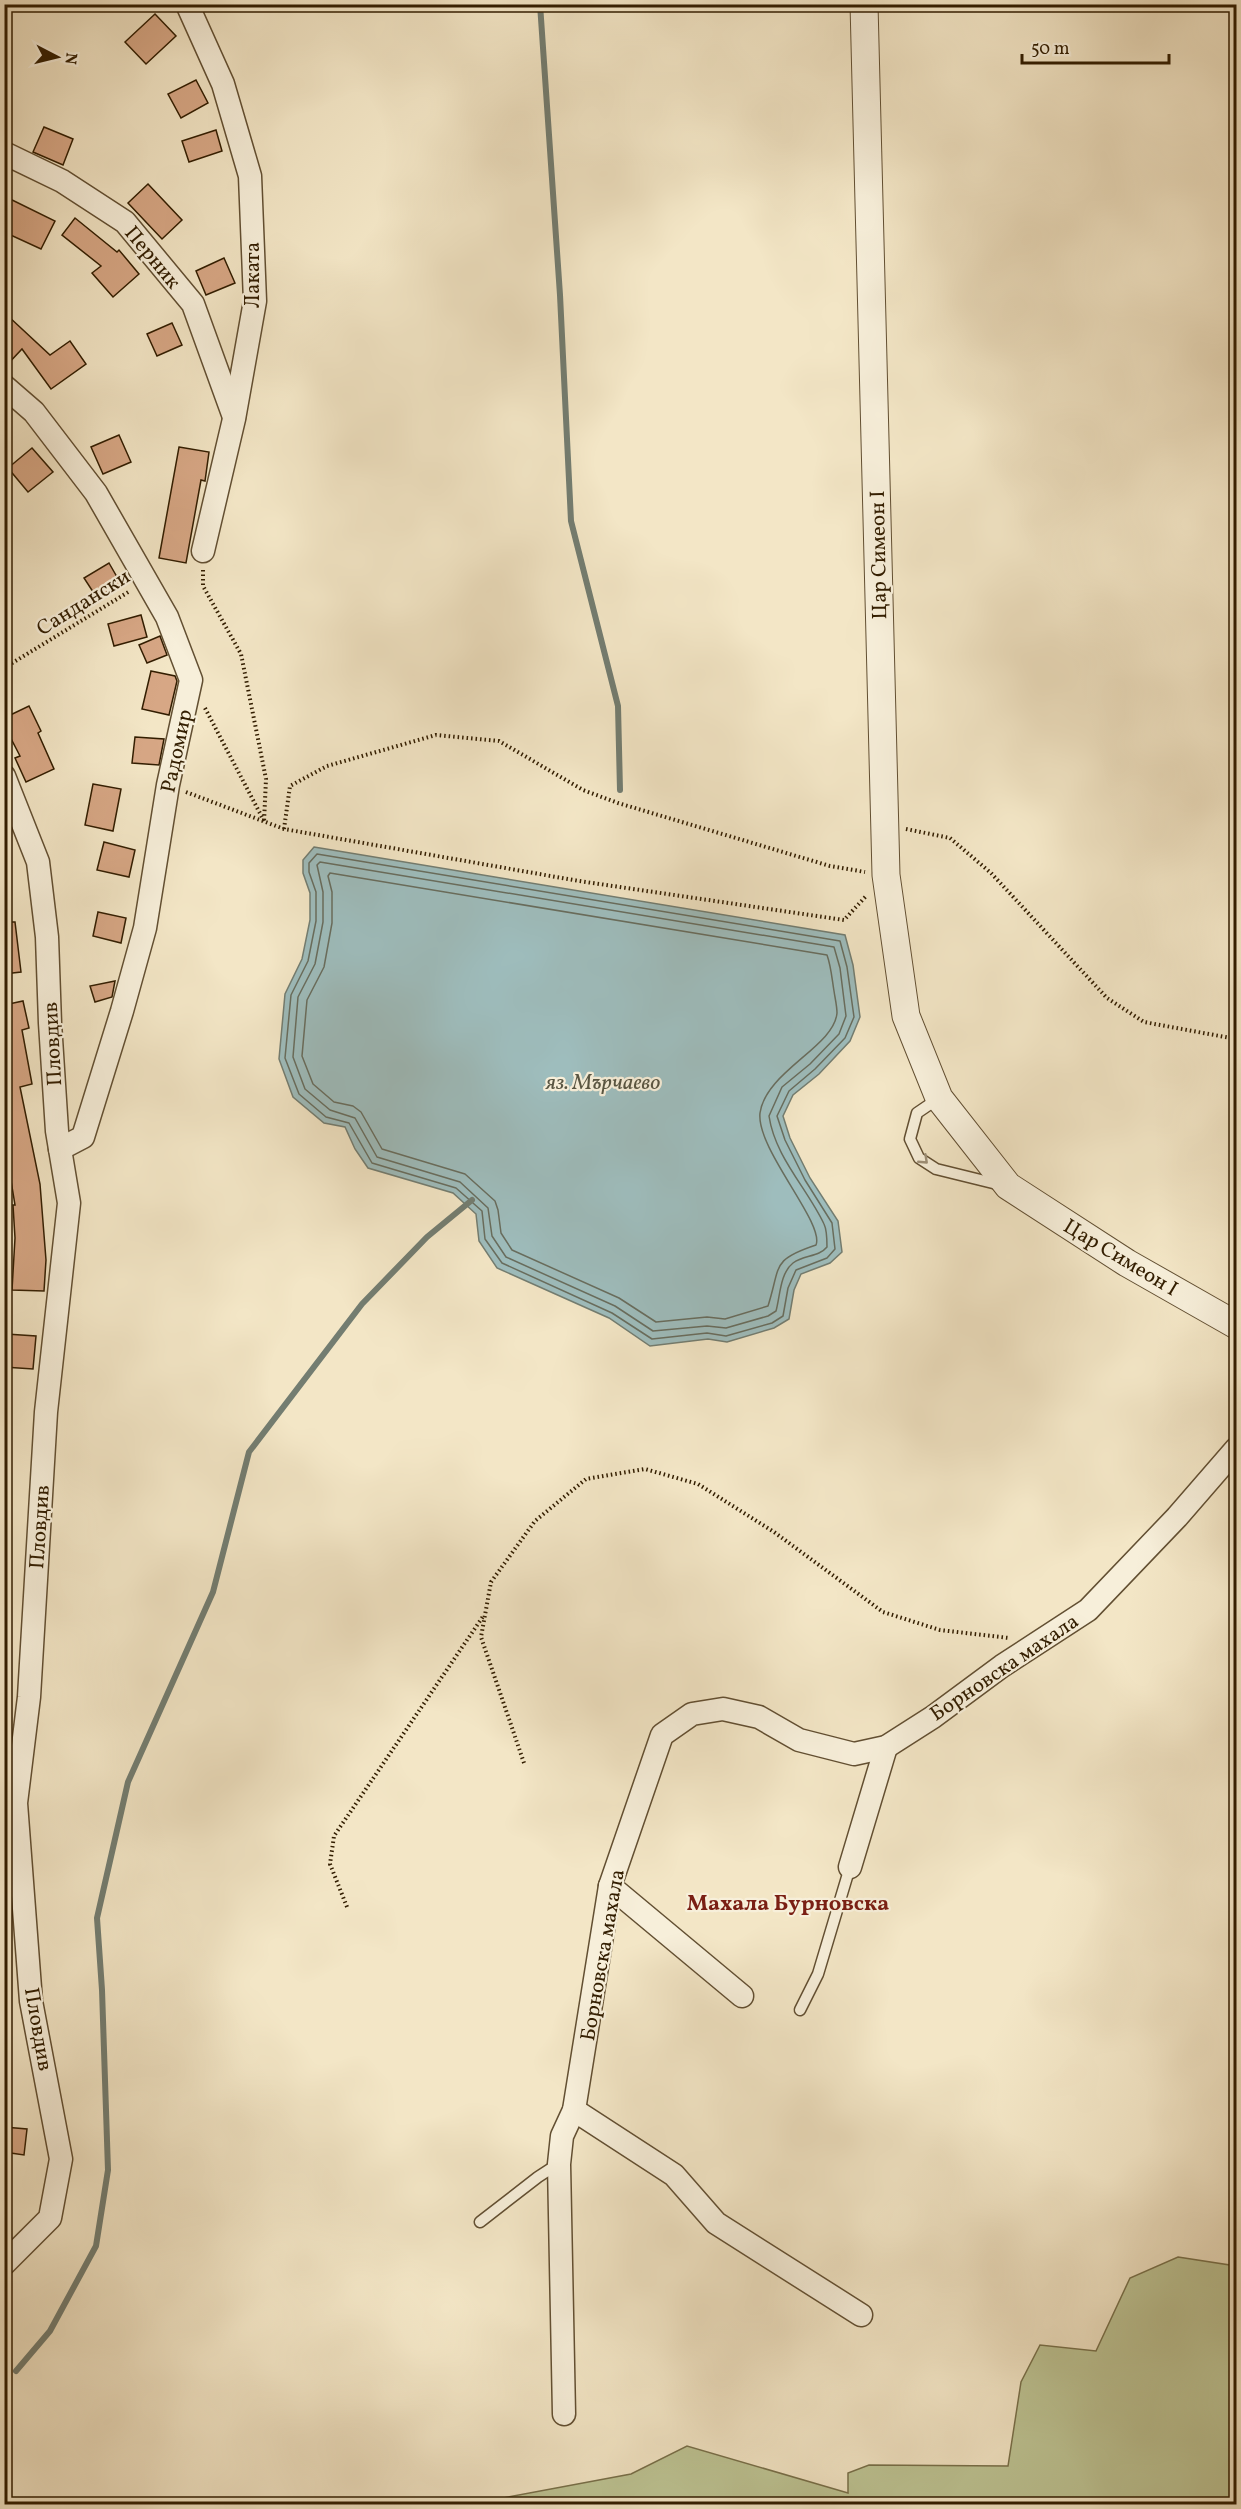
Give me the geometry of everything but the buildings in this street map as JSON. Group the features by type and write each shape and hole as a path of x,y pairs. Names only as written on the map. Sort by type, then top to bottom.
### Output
{"street":[{"name":"Лаката","path":"187,4 223,84 250,176 255,301 234,419 203,551"},
{"name":"Цар Симеон I","path":"864,4 886,875 906,1016 939,1098 1008,1186 1126,1263 1236,1325"},
{"name":"Перник","path":"4,153 62,181 125,222 193,304 234,419"},
{"name":"Радомир","path":"4,386 34,412 96,493 167,617 191,680 168,785 145,928 122,1011 83,1137 60,1149"},
{"name":"Пловдив","path":"4,776 38,862 47,937 50,1023 60,1149 69,1203 46,1412 29,1697 16,1803 31,2001 61,2159 50,2218 4,2264"},
{"name":"Борновска махала","path":"564,2414 559,2164 562,2136 574,2110 610,1886 662,1735 692,1714 723,1709 759,1717 799,1740 854,1754 886,1747 1088,1610 1177,1517 1236,1449"},
{"path":"850,1867 886,1747"},
{"path":"610,1886 741,1995"},
{"path":"574,2110 674,2175 716,2223 861,2315"}],"lane":[{"path":"939,1098 917,1113 910,1139 919,1158 936,1169 1008,1186"},
{"path":"800,2010 818,1974 850,1867"},
{"path":"480,2222 538,2177 559,2164"}],"path":[{"path":"203,551 203,586 242,654 266,779 264,822"},
{"name":"Сандански","path":"4,668 146,581"},
{"path":"191,680 264,822"},
{"path":"284,829 290,786 327,766 436,735 499,741 583,790 618,803 830,866 886,875"},
{"path":"168,785 284,829 579,881 844,920 886,875"},
{"path":"885,825 950,838 991,873 1107,998 1144,1022 1236,1040"},
{"path":"524,1763 481,1637 491,1582 536,1521 586,1479 645,1469 698,1484 774,1532 884,1612 940,1630 1040,1641"},
{"path":"347,1907 330,1864 334,1836 486,1612"}],"green space":[{"path":"1178,2257 1236,2266 1236,2504 471,2504 631,2474 687,2446 848,2493 848,2473 869,2465 1008,2466 1021,2382 1040,2345 1096,2351 1130,2278"}],"water":[{"name":"яз. Мърчаево","path":"314,847 845,935 853,965 860,1017 850,1041 819,1074 793,1095 783,1116 790,1138 810,1178 838,1221 842,1252 830,1263 801,1274 794,1290 789,1319 774,1328 727,1342 708,1339 650,1346 609,1318 497,1268 479,1241 476,1214 453,1193 368,1168 355,1149 345,1127 324,1123 293,1097 279,1059 285,994 302,959 310,920 310,893 303,873 303,860"}],"waterway":[{"path":"540,4 560,295 571,521 618,706 620,790"},
{"path":"16,2371 50,2331 96,2246 108,2170 102,1990 97,1918 128,1782 213,1592 249,1452 362,1304 427,1237 472,1200"}],"district":[{"name":"Махала Бурновска","path":"788,1902"}]}
